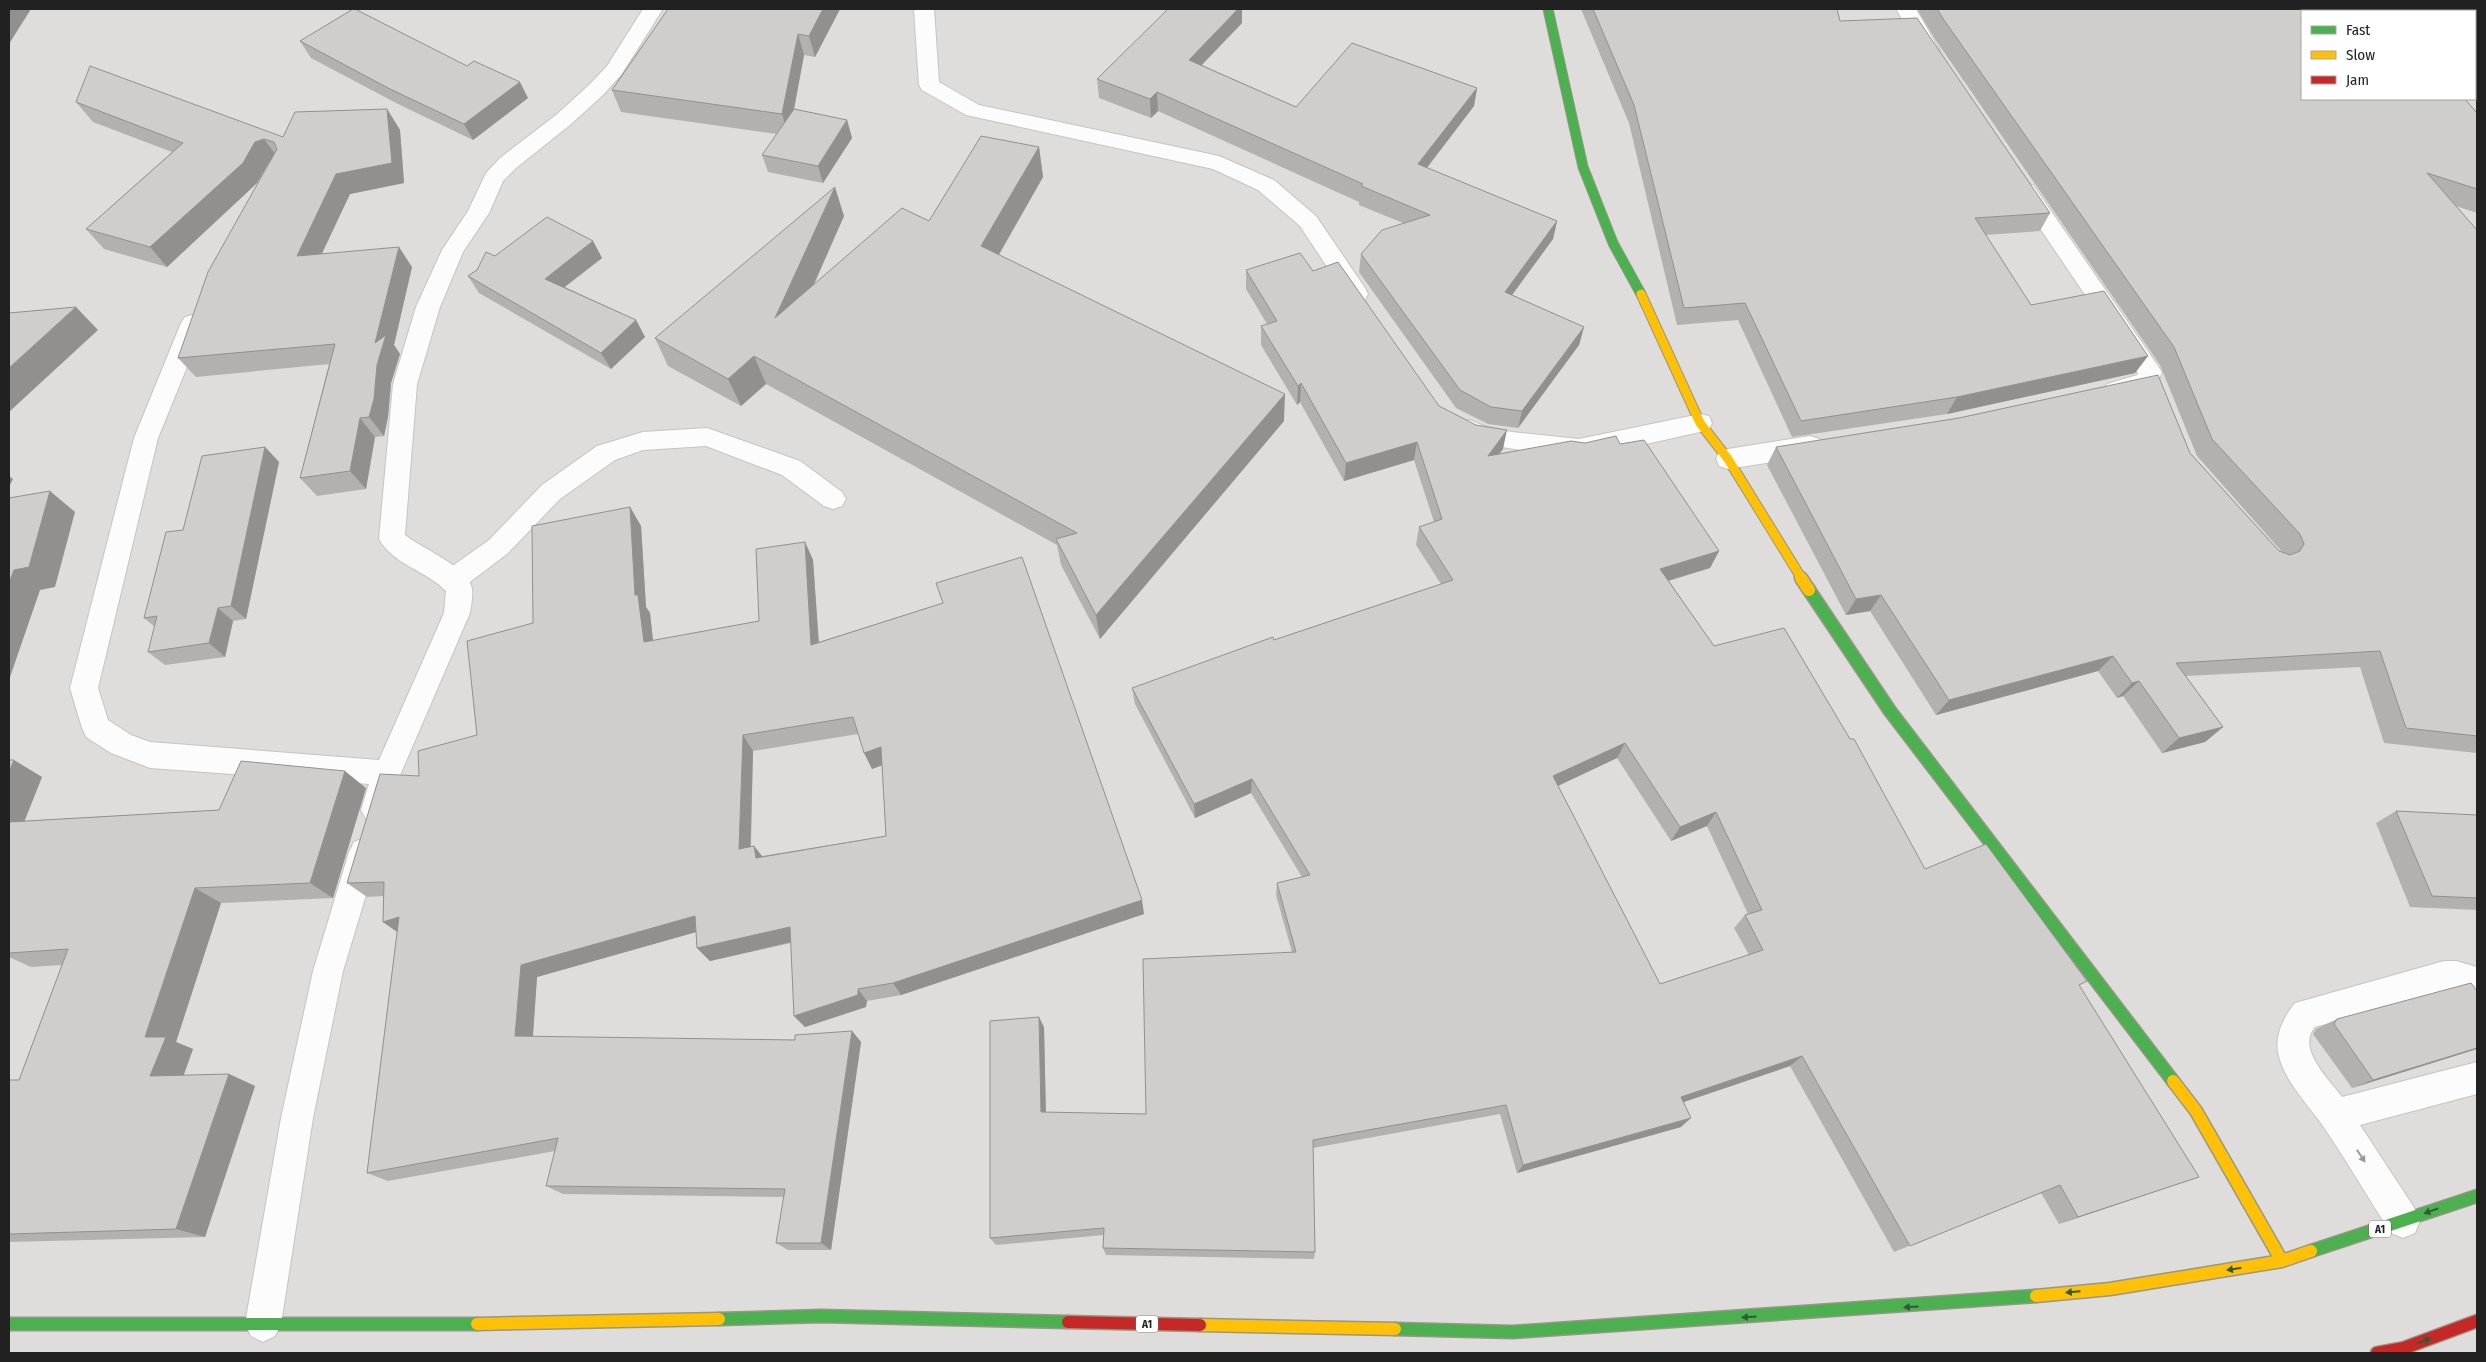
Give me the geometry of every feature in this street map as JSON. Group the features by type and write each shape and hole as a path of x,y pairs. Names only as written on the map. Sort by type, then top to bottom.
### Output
{"main road":[{"path":"1548,9 1583,167 1613,244 1644,300 1700,423 1728,459 1805,584 1890,711 2196,1111 2282,1261"},
{"name":"A1","path":"9,1324 564,1324 821,1316 1513,1332 1955,1304 2110,1289 2282,1261 2477,1196"},
{"path":"2377,1353 2404,1348 2477,1321"}],"street":[{"path":"263,1324 297,1118 328,971 387,773 457,613 459,588 453,580 445,573 401,547 392,539 405,384 428,307 453,250 478,213 494,178 508,163 563,120 596,90 614,70 653,9"},
{"path":"924,9 929,85 973,110 1219,163 1266,185 1308,220 1370,312"},
{"path":"1906,9 1940,66"},
{"path":"2012,170 2150,372 2160,399"},
{"path":"203,304 194,321 146,438 84,688 96,728 121,744 150,755 387,773"},
{"path":"2090,395 2148,382 2150,372"},
{"path":"1452,420 1482,435 1579,449 1700,423"},
{"path":"453,580 498,547 551,492 606,453 643,441 707,437 792,468 833,499"},
{"path":"1728,459 1832,443"},
{"path":"2403,1221 2335,1115 2296,1060 2293,1049 2295,1031 2306,1014 2444,976 2456,976 2477,982"},
{"path":"2335,1115 2477,1078"}],"shaded area":[{"path":"9,9 2477,9 2477,1353 9,1353"}],"building":[{"path":"353,9 467,66 474,61 520,82 464,124 388,88 300,41"},
{"path":"668,9 823,9 809,36 798,34 782,114 612,90"},
{"path":"1168,9 1238,9 1189,60 1296,107 1352,43 1477,88 1418,164 1557,221 1505,292 1584,327 1522,411 1491,407 1460,390 1361,254 1382,230 1430,215 1361,186 1363,184 1157,92 1150,99 1097,79"},
{"path":"1593,9 1837,9 1840,21 1917,18 2050,213 1975,218 2031,305 2104,291 2148,356 1957,397 1801,421 1745,303 1684,308 1634,105"},
{"path":"1937,9 2388,9 2390,10 2301,10 2301,100 2466,100 2477,113 2477,189 2427,173 2477,230 2477,736 2406,728 2380,651 2176,663 2223,727 2179,738 2139,681 2132,683 2113,656 1949,700 1881,595 1856,599 1776,447 1959,418 2158,375 2190,453 2279,551 2290,555 2300,551 2304,544 2300,534 2212,439 2174,347"},
{"path":"90,66 283,137 295,112 387,109 392,163 336,174 297,256 399,247 375,343 386,335 377,365 374,399 369,417 360,418 350,471 300,478 335,344 178,358 208,272 277,149 274,142 264,139 255,142 243,163 150,247 86,229 183,143 76,102"},
{"path":"794,109 847,120 818,166 762,155"},
{"path":"981,136 1039,147 981,246 1285,394 1096,615 1056,539 1077,533 754,356 728,379 655,338 835,187 775,318 902,208 929,221"},
{"path":"547,217 593,241 545,279 636,320 601,353 468,276 477,270 486,252 495,256"},
{"path":"1300,253 1313,271 1338,262 1439,406 1476,425 1507,430 1488,456 1571,441 1585,443 1616,436 1620,444 1644,440 1719,551 1660,569 1714,646 1784,628 1850,739 1854,739 1925,869 1986,844 2087,981 2079,985 2199,1177 2078,1217 2060,1185 1910,1246 1802,1056 1681,1097 1691,1118 1523,1165 1506,1105 1313,1140 1315,1252 1103,1248 1104,1228 990,1238 990,1021 1039,1017 1041,1112 1146,1114 1143,959 1296,952 1277,883 1310,875 1252,779 1194,804 1132,688 1273,637 1274,640 1453,580 1419,527 1442,519 1417,442 1346,463 1301,383 1298,386 1261,326 1277,321 1246,270","holes":["1625,743 1680,827 1716,812 1762,910 1745,915 1763,950 1660,984 1553,776"]},
{"path":"76,307 9,368 9,313"},
{"path":"265,447 231,606 218,608 209,643 148,652 157,616 144,618 166,532 183,530 202,456"},
{"path":"50,491 29,567 14,570 9,583 9,498"},
{"path":"630,507 635,595 638,595 644,642 759,621 756,549 805,542 811,645 943,603 936,583 1022,557 1142,900 893,983 858,989 858,995 794,1016 790,927 697,948 695,916 521,965 515,1036 795,1040 795,1035 852,1031 821,1243 776,1243 785,1189 546,1186 558,1138 367,1173 399,917 383,922 384,882 347,883 380,774 419,776 418,751 477,735 467,641 533,623 532,526","holes":["853,717 864,753 881,747 886,836 756,858 754,846 739,849 743,735"]},
{"path":"9,760 14,760 9,772"},
{"path":"241,761 345,771 310,883 195,888 145,1037 166,1037 150,1076 229,1074 176,1229 9,1234 9,1080 19,1080 68,949 9,953 9,822 219,810"},
{"path":"2396,811 2477,815 2477,898 2432,896"},
{"path":"2471,983 2477,991 2477,1048 2373,1080 2334,1024 2337,1019"}],"traffic: fast":[{"path":"1548,9 1583,167 1613,243 1641,294"},
{"path":"1809,590 1890,711 2173,1081"},
{"path":"2311,1251 2477,1196"},
{"path":"1395,1329 1513,1332 1945,1304 2036,1296"},
{"path":"719,1319 821,1316 1068,1322"},
{"path":"9,1324 477,1324"}],"traffic: slow":[{"path":"1641,294 1700,423 1728,459 1809,590"},
{"path":"2173,1081 2196,1111 2282,1261"},
{"path":"2036,1296 2110,1289 2282,1261 2311,1251"},
{"path":"477,1324 719,1319"},
{"path":"1200,1325 1395,1329"}],"traffic: jam":[{"path":"2377,1353 2404,1348 2477,1321"},
{"path":"1068,1322 1200,1325"}]}
